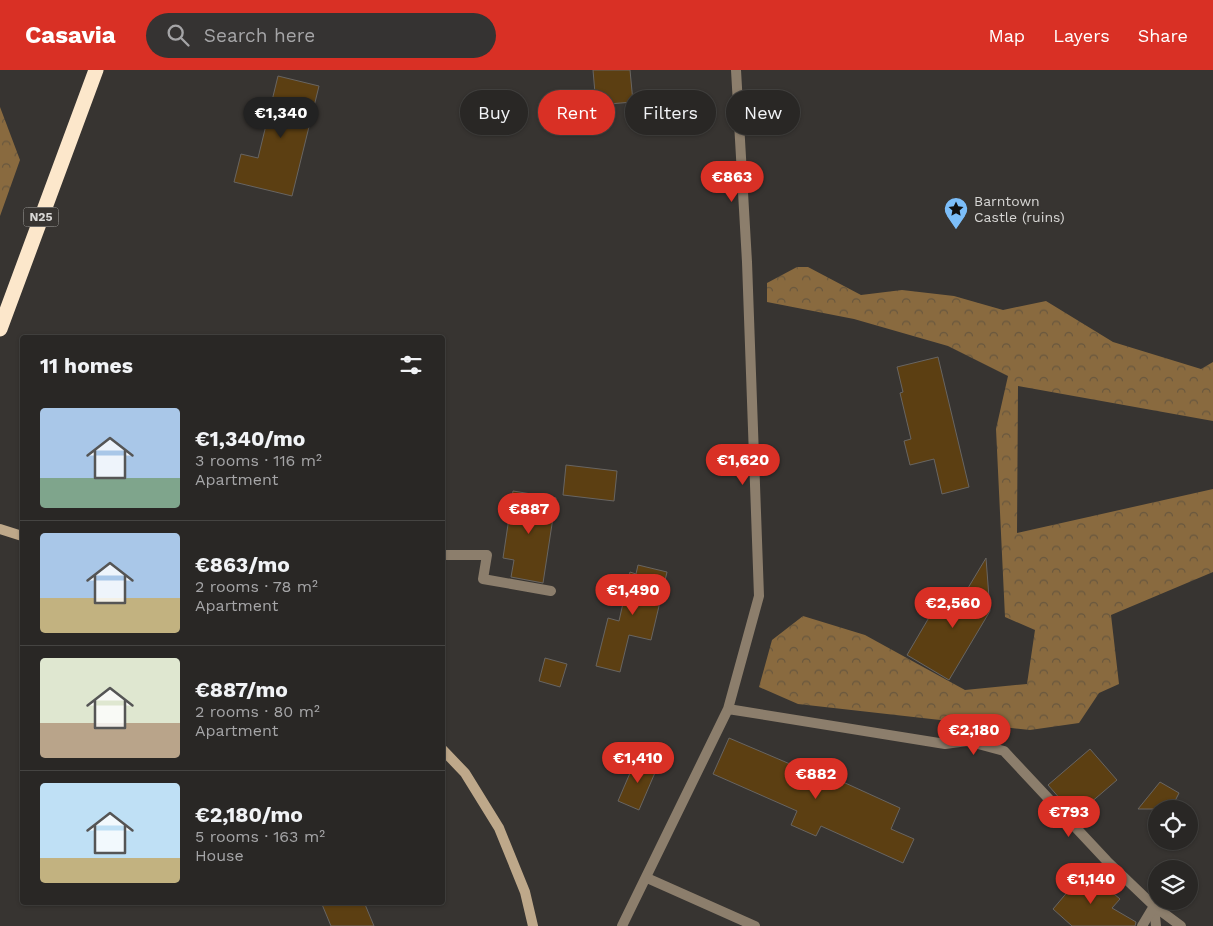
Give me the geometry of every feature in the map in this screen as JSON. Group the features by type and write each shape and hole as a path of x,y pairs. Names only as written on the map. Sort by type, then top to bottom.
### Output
{"highway":[{"name":"N25","path":"0,329 96,70"}],"street":[{"path":"622,926 728,709 759,596 747,262 736,70"},
{"path":"0,529 20,535"},
{"path":"445,555 487,555 483,579 551,591"},
{"path":"728,709 945,744 967,741 1004,751 1107,861 1148,900"},
{"path":"445,752 465,773 499,828 525,892 533,926"},
{"path":"647,878 755,926"},
{"path":"1142,926 1152,910"},
{"path":"1154,910 1156,926"},
{"path":"1159,910 1181,926"}],"green space":[{"path":"0,107 20,160 0,216"},
{"path":"797,267 808,267 861,295 902,290 954,296 1003,310 1046,301 1113,342 1201,369 1213,362 1213,421 1018,386 1017,533 1213,489 1213,572 1111,615 1119,684 1099,693 1079,723 1030,730 798,704 759,687 772,640 803,616 865,635 965,690 1027,684 1035,630 1005,617 996,429 1008,376 948,346 854,319 767,302 767,283"}],"building":[{"path":"593,70 630,70 632,90 625,90 625,103 615,103 615,90 595,90"},
{"path":"278,76 319,86 292,196 234,182 241,154 258,158"},
{"path":"938,357 969,487 942,494 934,459 910,465 904,441 911,439 900,393 903,392 897,367"},
{"path":"566,465 617,471 614,501 563,495"},
{"path":"513,491 556,498 543,583 511,577 514,560 503,558"},
{"path":"986,558 990,611 949,680 907,655 934,609 950,618"},
{"path":"638,565 667,572 651,640 629,635 620,672 596,666 608,618 619,621 630,572 636,574"},
{"path":"545,658 567,664 560,687 539,681"},
{"path":"729,738 830,781 832,777 900,808 891,829 914,839 903,863 821,826 816,836 791,825 797,811 713,774"},
{"path":"1090,749 1117,780 1075,816 1048,785"},
{"path":"636,759 657,768 639,810 618,801"},
{"path":"1160,782 1179,793 1176,800 1148,800 1148,809 1138,809"},
{"path":"1086,870 1120,899 1112,908 1136,922 1135,926 1072,926 1053,909"},
{"path":"322,905 365,905 374,926 331,926"}],"place":[{"name":"Barntown Castle (ruins)","path":"956,230"}]}
